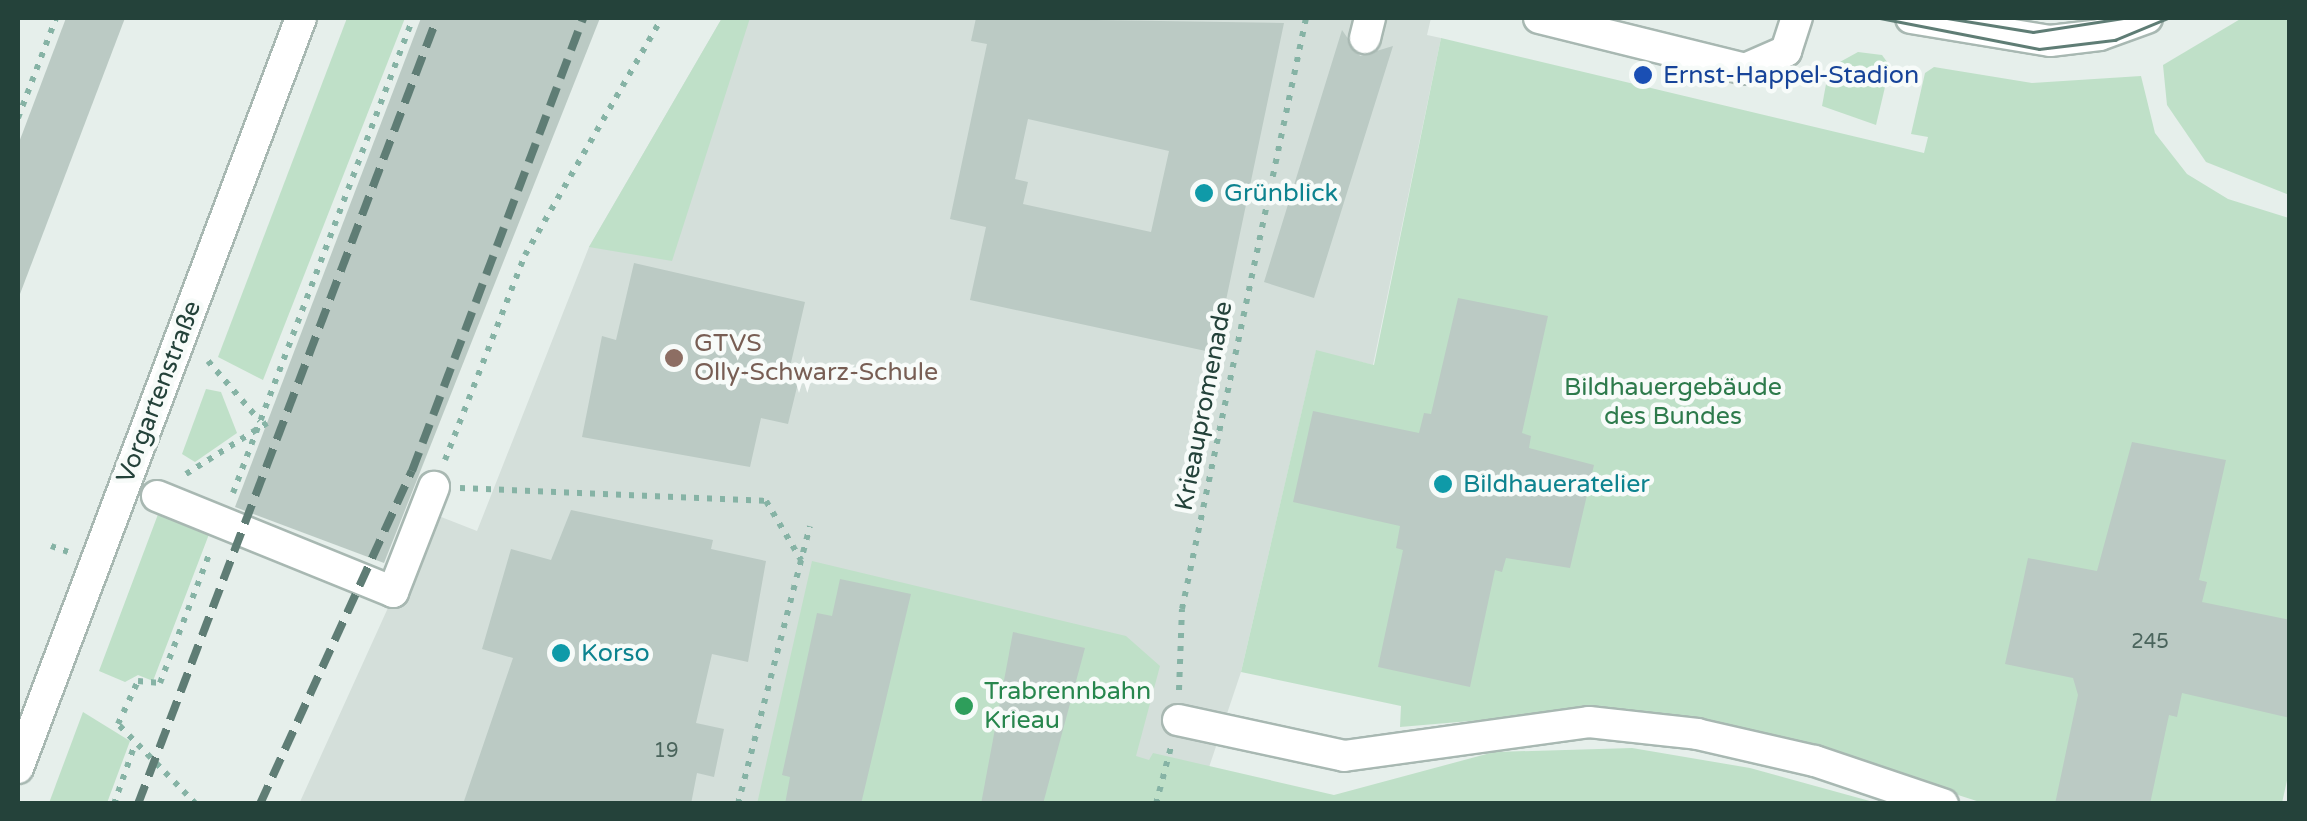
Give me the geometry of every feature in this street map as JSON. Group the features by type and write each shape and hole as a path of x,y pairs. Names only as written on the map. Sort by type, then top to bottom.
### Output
{"street":[{"name":"Vorgartenstraße","path":"18,768 301,18"},
{"path":"1539,18 1745,69 1786,51 1797,18"},
{"path":"1914,18 2050,41 2100,35 2147,18"},
{"path":"157,496 393,592 434,487"},
{"path":"1178,720 1344,756 1589,722 1679,732 1815,760 1943,804"}],"path":[{"path":"18,118 56,18"},
{"path":"196,804 118,724 122,703 138,681 160,684 264,422 413,18"},
{"path":"662,18 525,255 434,487 766,501 801,560"},
{"name":"Krieaupromenade","path":"1156,804 1178,720 1182,609 1306,18"},
{"path":"208,361 264,422"},
{"path":"157,496 264,422"},
{"path":"738,804 810,526"},
{"path":"114,804 135,744"}],"shaded area":[{"path":"722,18 1431,18 1427,35 1441,38 1373,365 1316,351 1241,672 1197,803 299,804 431,513 477,531 589,247"}],"green space":[{"path":"347,18 405,18 263,380 218,357"},
{"path":"722,18 750,18 672,261 589,247"},
{"path":"2242,18 2289,18 2289,195 2206,162 2167,105 2163,65"},
{"name":"Bildhauergebäude des Bundes","path":"1441,38 1924,153 1928,137 1911,134 1925,73 1934,67 2032,83 2141,76 2155,133 2187,174 2228,199 2289,218 2290,767 2282,803 1983,803 1808,747 1587,711 1400,727 1401,706 1241,672 1316,350 1374,365"},
{"path":"1858,52 1882,55 1890,66 1876,125 1822,106 1829,68"},
{"path":"206,389 221,392 237,433 195,462 182,454"},
{"path":"160,509 211,529 153,681 138,675 125,682 99,671"},
{"name":"Trabrennbahn Krieau","path":"812,561 1126,636 1160,666 1136,756 1149,760 1153,753 1334,795 1494,752 1632,748 1750,768 1877,803 757,804"},
{"path":"83,712 130,741 107,803 49,803"}],"building":[{"path":"66,18 125,18 20,294 18,145"},
{"path":"421,18 600,18 384,563 235,507"},
{"name":"Grünblick","path":"976,18 1284,23 1215,353 970,300 986,227 950,219 987,44 971,41","holes":["1028,119 1169,151 1151,232 1023,204 1028,182 1015,179"]},
{"path":"1342,30 1360,56 1393,46 1314,298 1264,282"},
{"name":"GTVS Olly-Schwarz-Schule","path":"634,263 805,302 787,380 798,383 788,424 761,418 750,467 582,437 602,336 616,340"},
{"name":"Bildhaueratelier","path":"1458,298 1548,316 1522,433 1531,436 1529,448 1594,465 1570,568 1506,558 1502,572 1495,570 1470,687 1378,667 1403,550 1396,548 1400,526 1293,502 1313,411 1419,433 1424,413 1431,414"},
{"path":"2132,442 2226,460 2199,580 2207,582 2202,602 2290,620 2290,718 2182,693 2177,717 2169,715 2150,804 2055,804 2078,695 2073,678 2005,664 2028,558 2097,571"},
{"name":"Korso","path":"571,510 713,540 711,549 766,561 748,662 712,654 696,723 724,729 714,777 697,773 691,804 463,804 513,658 482,649 511,549 551,560"},
{"path":"840,579 911,594 861,804 785,804 790,777 782,775 817,613 832,616"},
{"path":"1013,632 1085,648 1043,804 981,804"}],"tram line":[{"path":"1880,18 2039,49 2115,40 2168,18"},
{"path":"1947,18 2033,32 2123,18"}],"railway":[{"path":"138,804 437,18"},
{"path":"260,804 412,471 583,18"}],"place":[{"name":"Ernst-Happel-Stadion","path":"1643,75"},
{"name":"Grünblick","path":"1204,193"},
{"name":"GTVS Olly-Schwarz-Schule","path":"674,358"},
{"name":"Bildhaueratelier","path":"1443,484"},
{"name":"Korso","path":"561,653"},
{"name":"Trabrennbahn Krieau","path":"964,706"}]}
